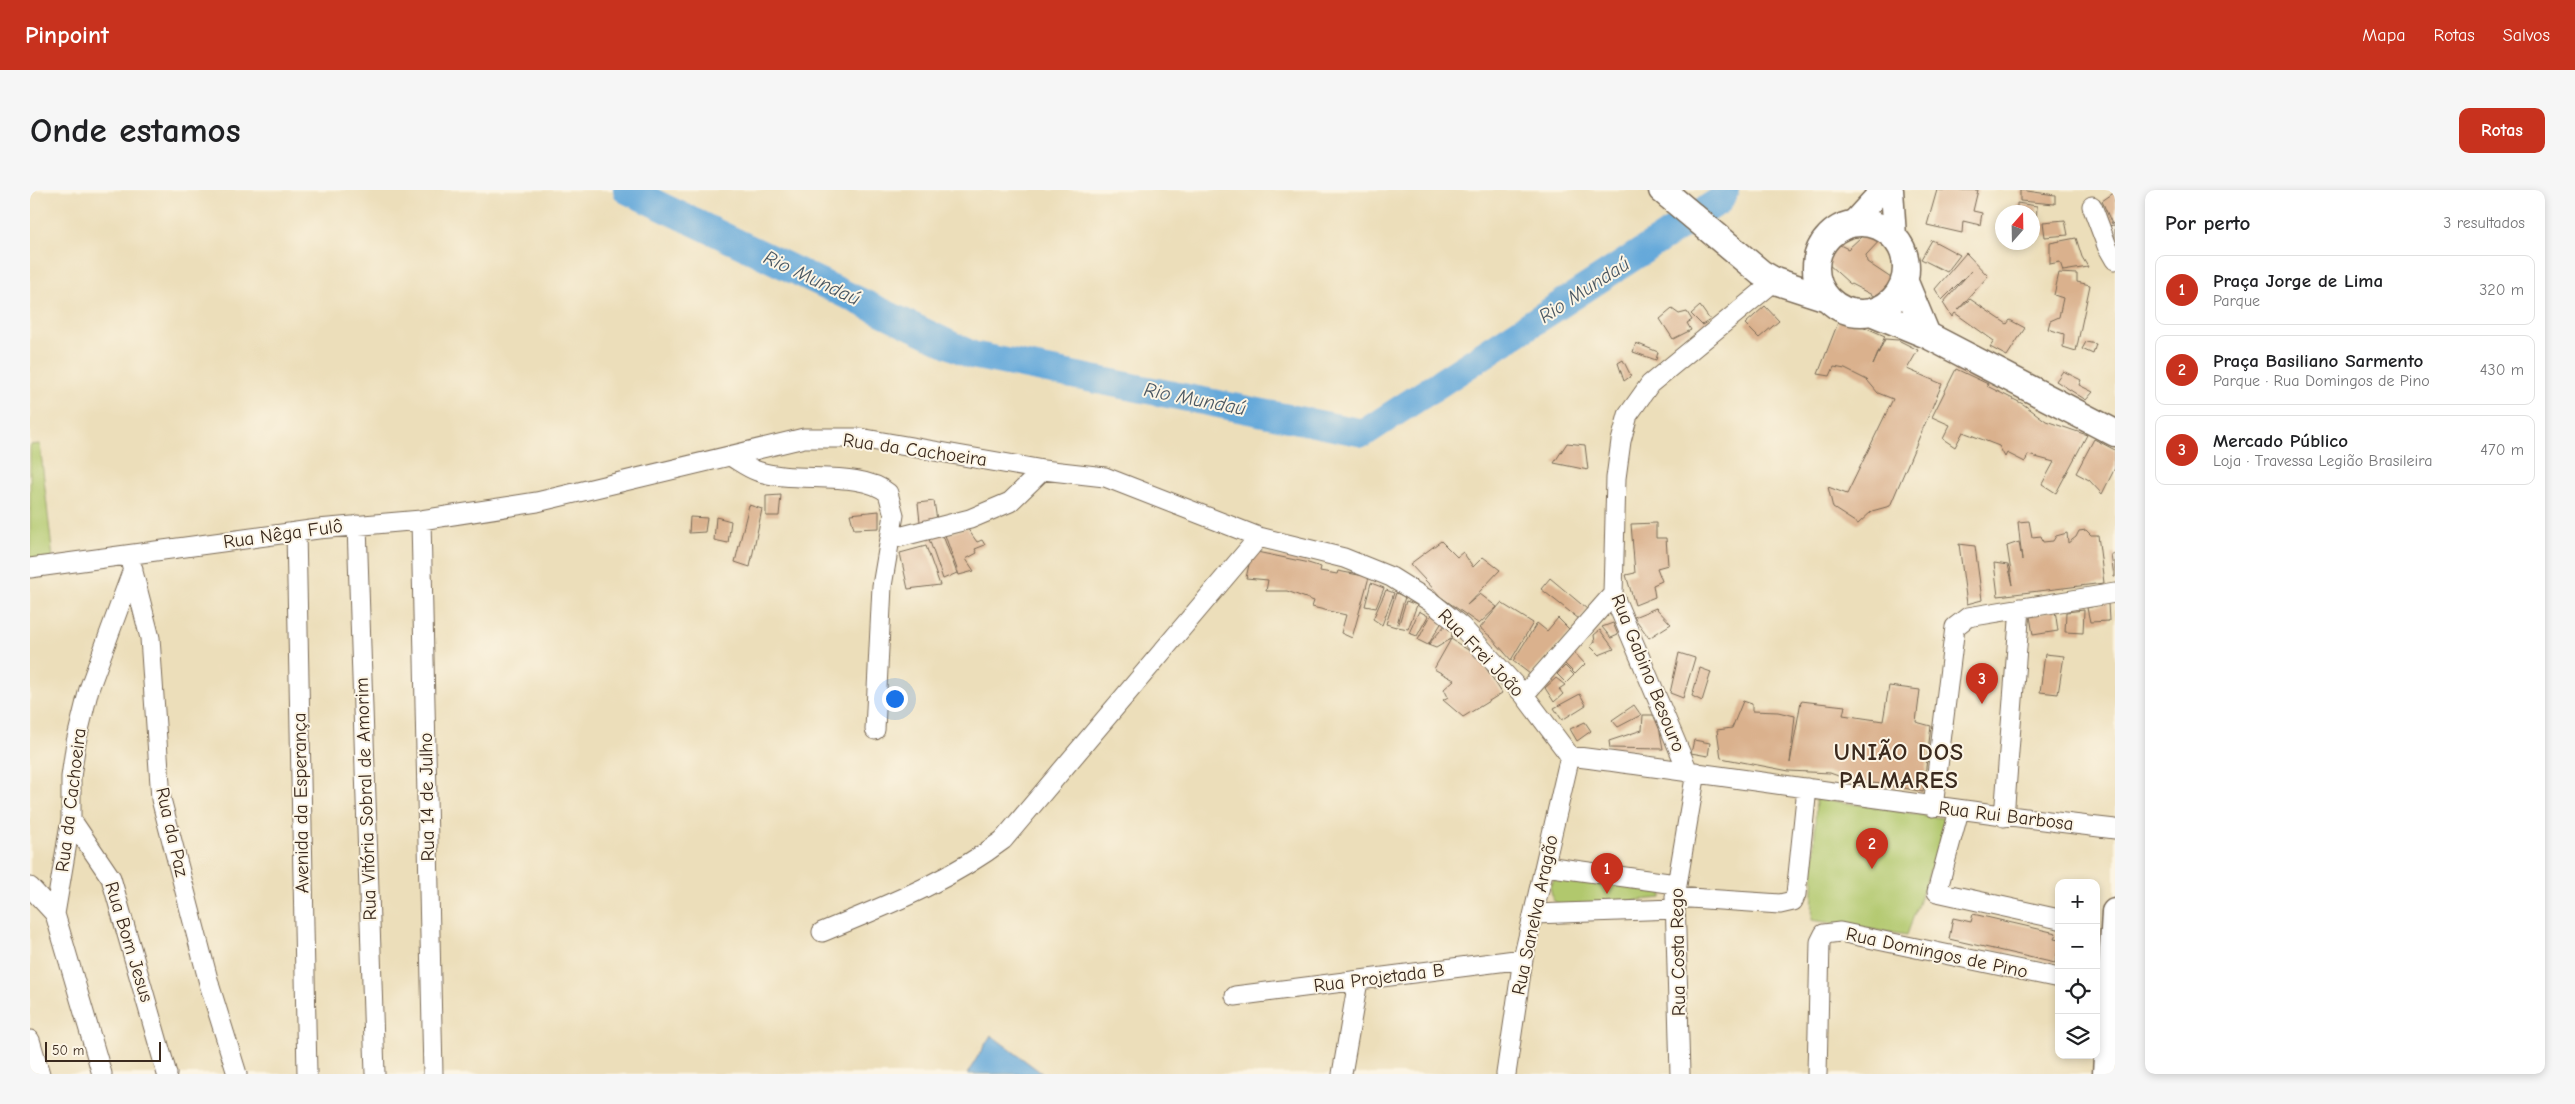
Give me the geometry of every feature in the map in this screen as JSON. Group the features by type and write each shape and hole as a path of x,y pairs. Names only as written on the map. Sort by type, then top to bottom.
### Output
{"main road":[{"path":"1662,190 1768,277 1827,298 1848,311 1871,312 1927,335 2115,433"},
{"path":"1827,298 1816,277 1818,253 1830,234 1852,223 1875,224 1895,237 1906,258 1905,282 1927,335"},
{"path":"1768,277 1818,253"},
{"path":"1871,312 1892,302 1905,282"},
{"path":"2106,1074 2108,924"}],"street":[{"path":"1852,223 1882,190"},
{"path":"1892,190 1895,237"},
{"path":"2092,206 2107,246 2115,260"},
{"name":"Rua Gabino Besouro","path":"1692,772 1612,594 1616,478 1621,441 1628,415 1650,384 1768,277"},
{"name":"Rua da Cachoeira","path":"536,502 804,438 860,438 1043,470 1105,477 1259,537"},
{"path":"730,456 757,471 791,477 868,482 881,487 888,493 894,515 882,586 875,730"},
{"path":"891,539 970,519 1010,502 1043,470"},
{"name":"Rua Nêga Fulô","path":"30,568 131,562 296,532 420,520 536,502"},
{"name":"Rua 14 de Julho","path":"420,520 433,1074"},
{"name":"Rua Vitória Sobral de Amorim","path":"357,525 375,1074"},
{"name":"Avenida da Esperança","path":"296,532 307,1074"},
{"path":"822,932 910,896 970,865 1003,840 1259,537"},
{"name":"Rua Frei João","path":"1259,537 1344,558 1391,577 1431,602 1462,627 1524,694 1570,756"},
{"name":"Rua da Cachoeira","path":"55,914 71,819 71,776 85,706 131,562"},
{"name":"Rua da Paz","path":"131,562 150,638 161,799 210,987 237,1074"},
{"path":"1933,807 1955,627 1968,617 2115,593"},
{"path":"1524,694 1612,594"},
{"path":"2004,817 2020,608"},
{"name":"Rua Rui Barbosa","path":"1570,756 1959,811 2115,829"},
{"name":"Rua Sanelva Aragão","path":"1506,1074 1523,959 1570,756"},
{"name":"Rua Costa Rego","path":"1680,1074 1675,897 1692,772"},
{"path":"1545,866 1675,897 1780,904 1793,901 1796,894 1807,788"},
{"path":"1959,811 1937,892 2055,918"},
{"name":"Rua Bom Jesus","path":"71,819 111,878 167,1074"},
{"name":"Rua da Cachoeira","path":"30,887 55,914"},
{"path":"1534,914 1675,897"},
{"path":"55,914 102,1074"},
{"name":"Rua Domingos de Pino","path":"1817,1074 1820,942 1824,934 1840,932 2055,977"},
{"name":"Rua Projetada B","path":"1235,996 1523,959"},
{"path":"1342,1074 1358,981"},
{"path":"30,1043 40,1074"}],"green space":[{"path":"40,444 53,559 30,561 30,445"},
{"path":"1816,798 1948,819 1907,935 1812,920"},
{"path":"1557,875 1662,890 1662,898 1563,907 1553,900 1550,886"}],"water":[{"path":"991,1035 1043,1074 967,1074"}],"building":[{"path":"1937,190 1978,190 1973,211 1982,213 1980,225 1963,221 1962,233 1927,225"},
{"path":"2020,190 2055,195 2055,204 2020,201"},
{"path":"2115,192 2115,222 2112,224 2102,201"},
{"path":"2065,220 2068,235 2045,237 2043,222"},
{"path":"2115,225 2115,244 2106,226"},
{"path":"1873,226 1883,237 1866,255 1867,262 1897,282 1886,300 1849,283 1827,263 1838,244 1848,249"},
{"path":"2076,238 2082,257 2088,267 2063,271 2060,262 2050,264 2050,243"},
{"path":"1932,240 1960,255 1947,272 1921,259"},
{"path":"1966,253 1988,276 1958,310 1970,299 2007,324 2010,320 2025,328 2007,356 1990,347 1994,341 1955,313 1952,317 1943,303 1971,271 1942,300 1935,289"},
{"path":"2059,273 2077,274 2077,282 2090,285 2076,351 2063,347 2064,334 2048,329 2050,321 2059,317 2063,298 2054,295"},
{"path":"1700,306 1710,320 1702,325 1691,314"},
{"path":"1765,306 1779,321 1759,338 1745,324"},
{"path":"1672,309 1679,314 1687,312 1692,320 1687,323 1691,330 1673,339 1660,319"},
{"path":"1839,320 1862,326 1885,336 1873,365 1885,339 1898,340 1918,350 1907,369 1942,384 1890,506 1872,511 1858,524 1833,508 1828,487 1847,494 1893,399 1878,393 1867,380 1845,369 1834,367 1830,376 1818,374"},
{"path":"2086,342 2096,344 2093,354 2082,349"},
{"path":"1636,343 1658,352 1656,360 1633,352"},
{"path":"1623,360 1631,376 1624,381 1618,363"},
{"path":"1956,369 1988,384 1987,386 2023,404 2046,421 2087,435 2056,493 2042,484 2054,462 2028,455 2025,462 2007,453 2005,457 1999,446 1963,432 1955,447 1943,439 1950,425 1932,417"},
{"path":"2063,371 2081,380 2079,385 2093,392 2086,400 2056,381"},
{"path":"2094,439 2115,450 2115,468 2102,494 2089,480 2076,473"},
{"path":"1567,443 1585,445 1588,470 1554,463"},
{"path":"781,495 779,516 766,516 766,496"},
{"path":"934,501 937,520 920,522 918,503"},
{"path":"749,505 762,509 750,567 735,562"},
{"path":"879,511 879,528 854,529 850,514"},
{"path":"690,517 707,518 705,532 689,533"},
{"path":"716,517 731,521 728,543 714,540"},
{"path":"2029,521 2032,537 2041,536 2043,542 2053,541 2056,536 2067,533 2068,543 2076,537 2079,531 2086,530 2091,535 2098,535 2104,583 1998,596 1994,563 2008,565 2013,585 2007,546 2019,542 2022,560 2018,522"},
{"path":"1656,523 1656,538 1666,538 1668,565 1657,568 1662,581 1653,585 1655,597 1635,605 1626,575 1635,573 1631,524"},
{"path":"967,528 977,542 982,540 985,545 975,549 977,553 966,559 974,571 959,575 945,535"},
{"path":"942,533 957,573 943,579 929,539"},
{"path":"1441,541 1457,557 1463,552 1473,567 1483,557 1500,570 1467,605 1480,594 1497,607 1479,624 1441,597 1410,564"},
{"path":"1959,544 1975,546 1982,600 1967,604"},
{"path":"926,546 940,585 908,589 900,553"},
{"path":"1252,551 1305,562 1321,567 1320,571 1337,574 1338,571 1369,577 1352,638 1341,633 1346,615 1312,607 1314,601 1287,591 1266,591 1268,580 1246,578"},
{"path":"2111,554 2115,554 2115,577 2114,577"},
{"path":"1550,578 1587,609 1579,619 1541,589"},
{"path":"1371,583 1384,588 1376,608 1365,606"},
{"path":"1386,590 1394,593 1382,625 1373,619"},
{"path":"1396,593 1405,597 1396,627 1386,624"},
{"path":"1406,601 1417,605 1408,629 1398,627"},
{"path":"1501,603 1533,623 1511,660 1491,637 1480,628"},
{"path":"2108,603 2109,621 2090,622 2087,608"},
{"path":"1656,608 1671,624 1649,638 1634,617"},
{"path":"2055,610 2058,631 2033,635 2030,616"},
{"path":"2084,610 2083,633 2065,632 2066,612"},
{"path":"1419,611 1428,616 1417,636 1409,633"},
{"path":"1432,613 1442,622 1428,645 1418,640"},
{"path":"1558,618 1571,631 1530,674 1513,661 1537,623 1547,631"},
{"path":"1613,623 1618,635 1611,638 1602,627"},
{"path":"1446,624 1453,628 1451,639 1436,648 1428,645"},
{"path":"1600,630 1614,649 1599,655 1590,646 1595,642 1594,635"},
{"path":"1451,639 1479,657 1502,693 1463,717 1443,700 1448,697 1444,689 1454,680 1434,669"},
{"path":"1574,652 1585,664 1575,674 1564,663"},
{"path":"1679,653 1695,658 1683,698 1670,693"},
{"path":"2045,654 2064,656 2058,694 2040,692"},
{"path":"1565,666 1574,675 1566,683 1557,674"},
{"path":"1700,668 1711,672 1702,701 1692,696"},
{"path":"1556,678 1565,685 1559,689 1563,694 1554,702 1545,688"},
{"path":"1889,686 1920,690 1916,722 1931,726 1923,792 1885,784 1855,782 1830,773 1789,771 1721,758 1717,730 1732,728 1743,701 1752,704 1752,711 1778,712 1795,716 1790,763 1801,701 1845,706 1843,715 1883,721"},
{"path":"1580,694 1586,705 1562,720 1554,708"},
{"path":"1634,705 1641,715 1618,727 1612,720"},
{"path":"1643,715 1657,715 1663,749 1610,748 1609,741 1642,730"},
{"path":"1585,722 1591,731 1577,741 1570,729"},
{"path":"1694,740 1710,743 1708,756 1691,753"},
{"path":"1973,914 2055,933 2055,963 1949,939 1953,918 1971,922"}],"waterway":[{"name":"Rio Mundaú","path":"627,190 972,355 1364,433 1719,201 1725,190"}],"place":[{"name":"Mercado Público","path":"1982,704"},
{"name":"Praça Basiliano Sarmento","path":"1872,869"},
{"name":"Praça Jorge de Lima","path":"1607,894"}],"district":[{"name":"UNIÃO DOS PALMARES","path":"1899,766"}]}
